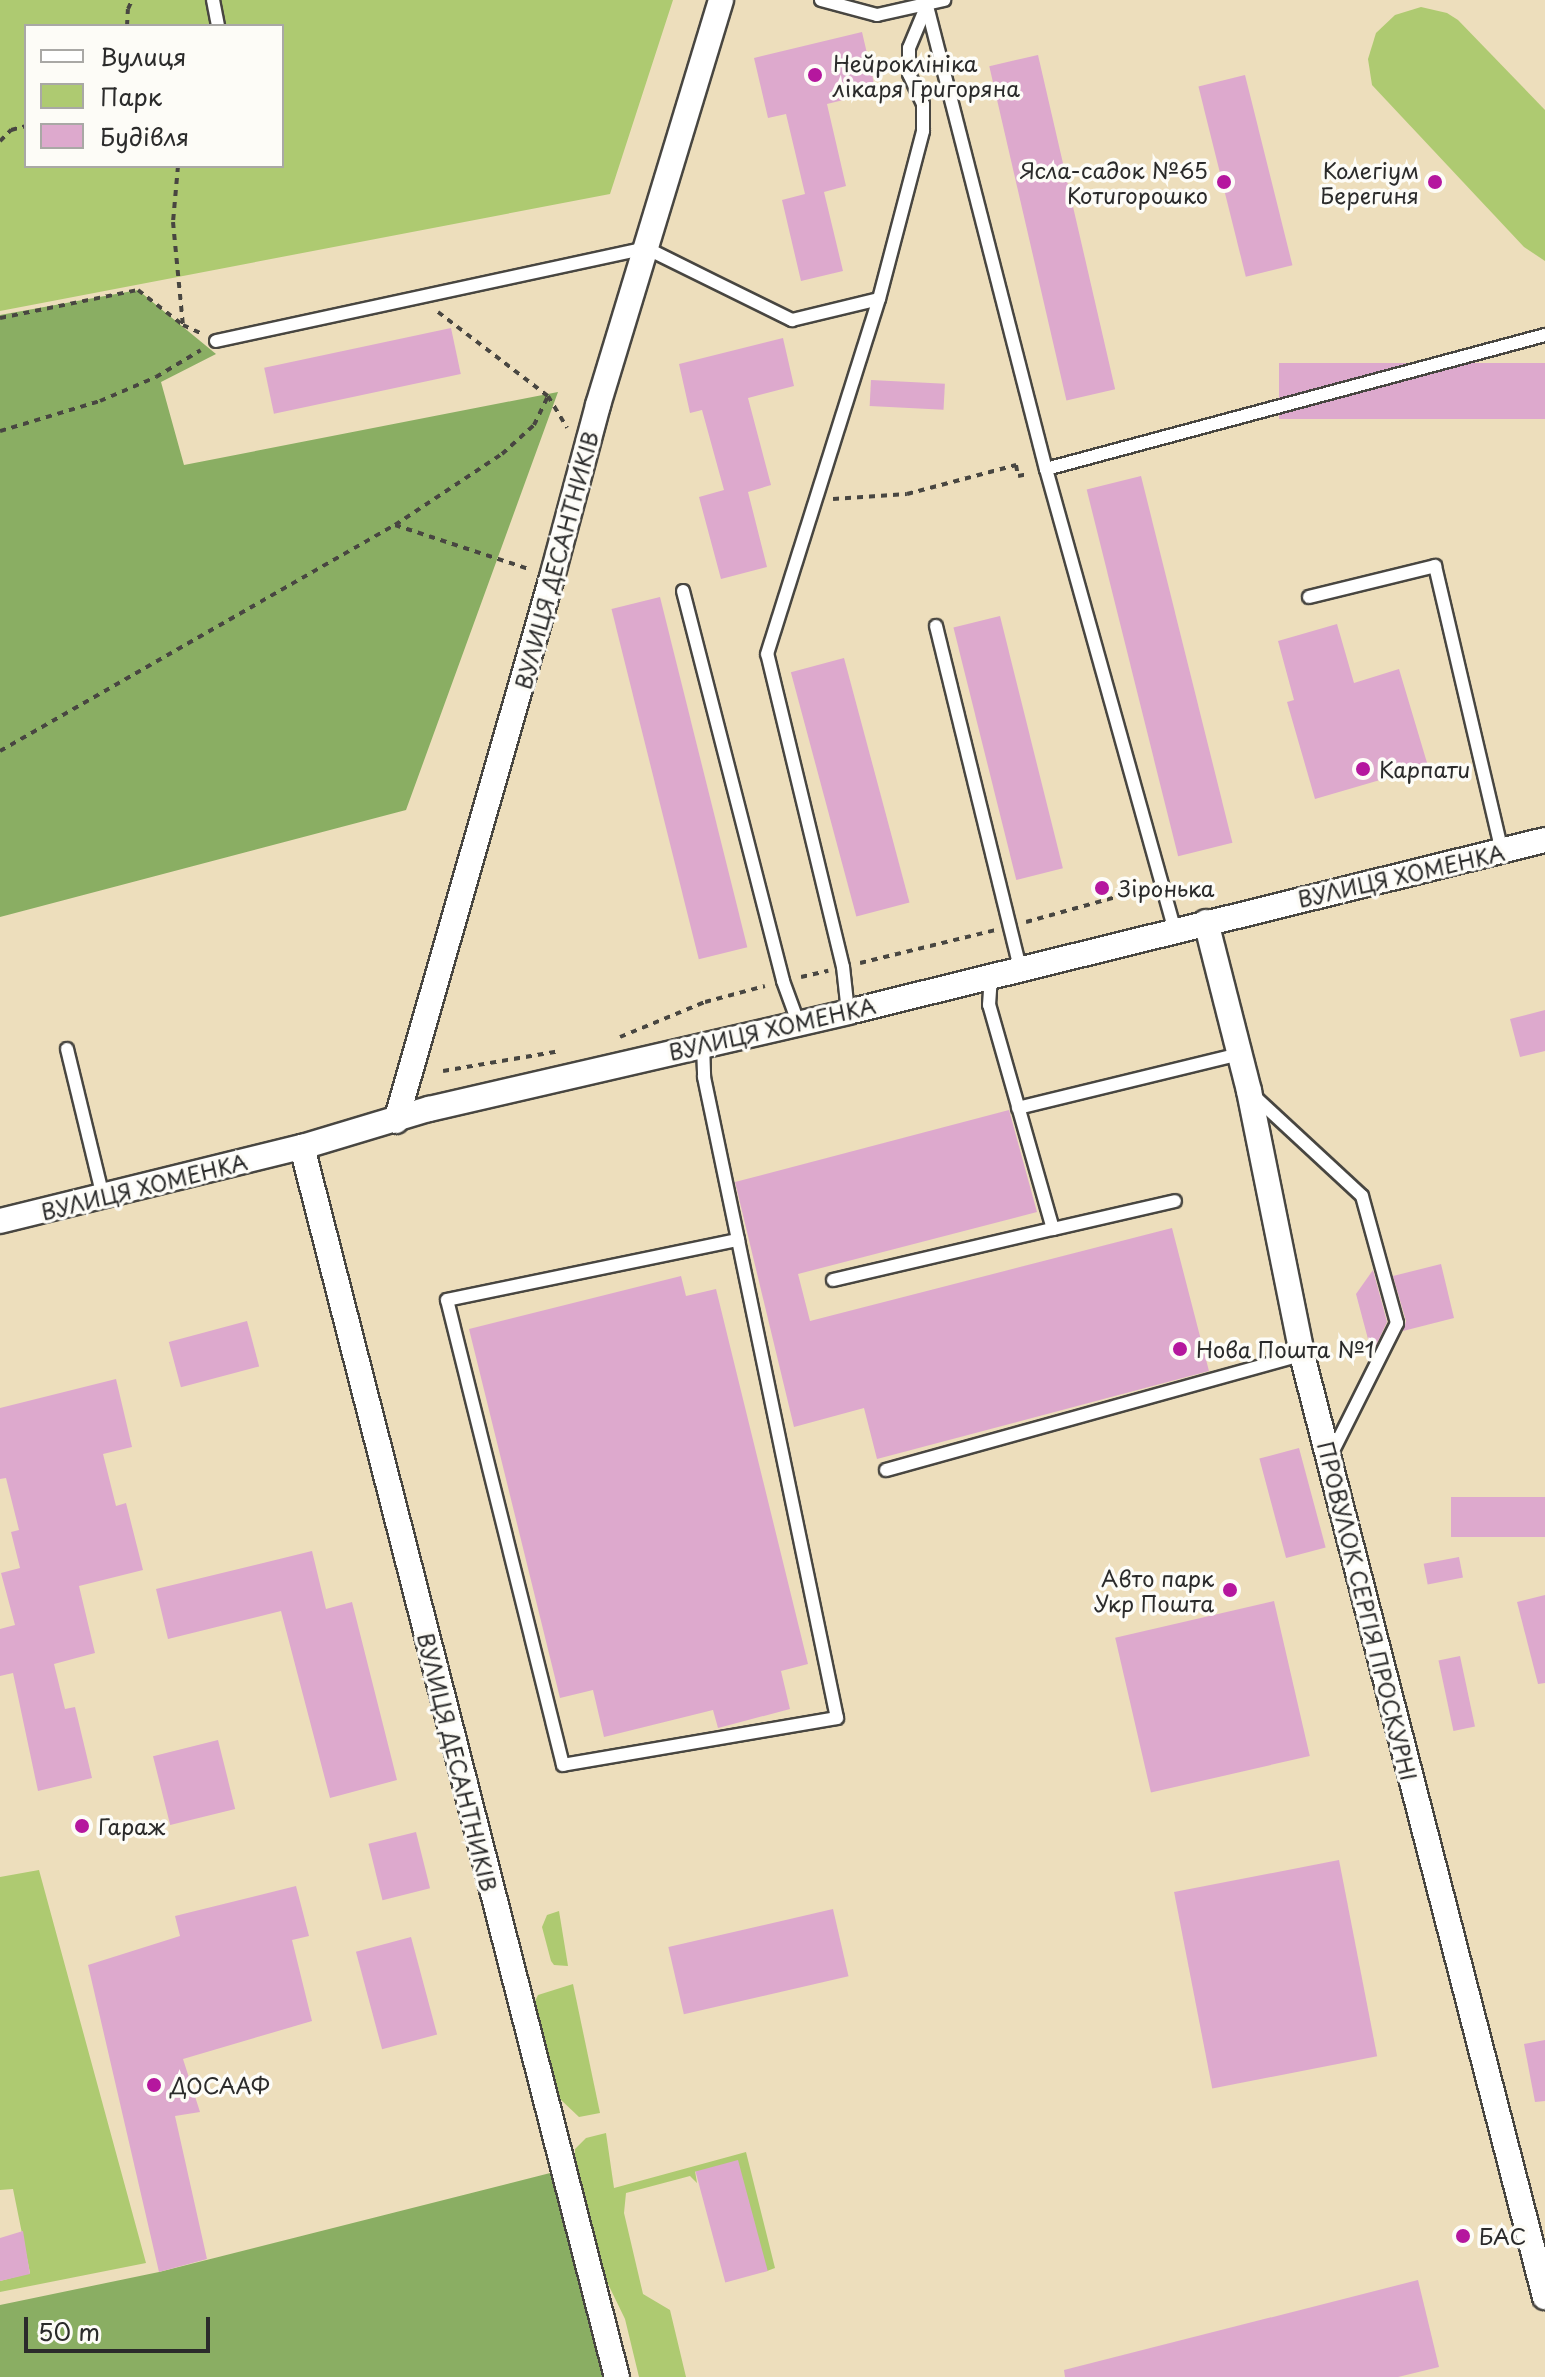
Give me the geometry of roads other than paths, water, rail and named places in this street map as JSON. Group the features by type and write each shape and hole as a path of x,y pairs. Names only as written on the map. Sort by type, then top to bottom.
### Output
{"street":[{"name":"ВУЛИЦЯ ДЕСАНТНИКІВ","path":"396,1121 584,458 721,0"},
{"name":"ВУЛИЦЯ ХОМЕНКА","path":"0,1221 302,1147 429,1109 848,1012 1545,840"},
{"name":"ПРОВУЛОК СЕРГІЯ ПРОСКУРНІ","path":"1206,922 1249,1091 1302,1355 1545,2297"},
{"name":"ВУЛИЦЯ ДЕСАНТНИКІВ","path":"302,1147 617,2377"}],"lane":[{"path":"213,0 218,24"},
{"path":"821,0 877,15 944,0"},
{"path":"848,1012 843,967 767,654 879,299 923,131 923,104 909,74 909,48 927,5"},
{"path":"927,5 1046,469 1175,930"},
{"path":"216,341 416,295 646,248 792,320 879,299"},
{"path":"1046,469 1545,335"},
{"path":"1309,597 1435,566 1502,851"},
{"path":"683,591 783,981 798,1022"},
{"path":"936,626 1020,968"},
{"path":"991,976 989,1005 1053,1229"},
{"path":"703,1044 704,1077 738,1240 837,1718 563,1765 447,1300 738,1240"},
{"path":"67,1049 103,1197"},
{"path":"1018,1108 1240,1054"},
{"path":"1249,1091 1362,1196 1397,1323 1328,1460"},
{"path":"833,1280 1175,1201"},
{"path":"886,1470 1302,1355"}],"place":[{"name":"Нейроклініка лікаря Григоряна","path":"815,75"},
{"name":"Ясла-садок №65 Котигорошко","path":"1224,182"},
{"name":"Колегіум Берегиня","path":"1435,182"},
{"name":"Карпати","path":"1363,769"},
{"name":"Зіронька","path":"1102,888"},
{"name":"Нова Пошта №1","path":"1180,1349"},
{"name":"Авто парк Укр Пошта","path":"1230,1590"},
{"name":"Гараж","path":"82,1826"},
{"name":"ДОСААФ","path":"154,2085"},
{"name":"БАС","path":"1463,2236"}]}
